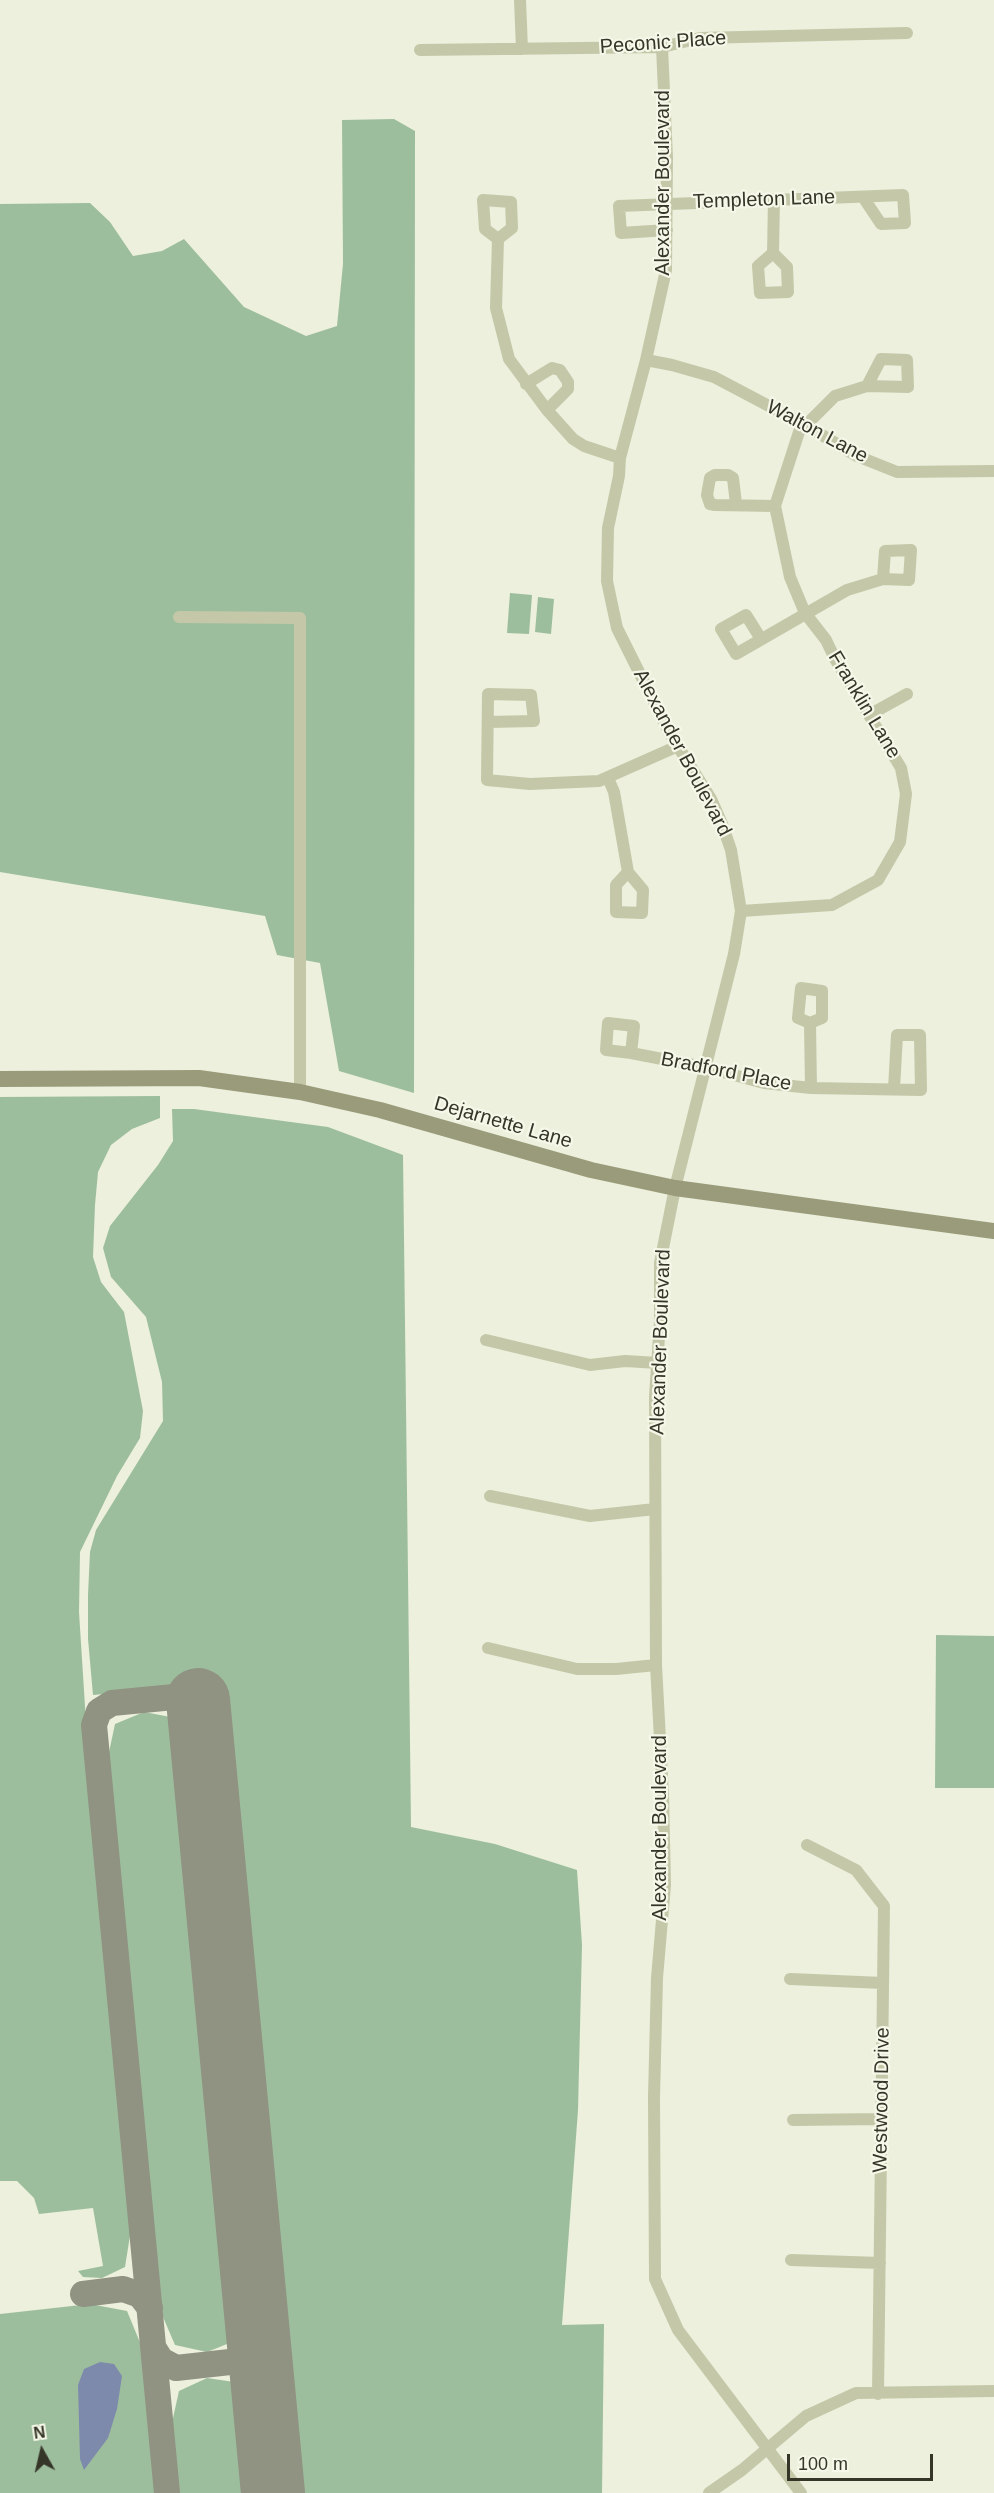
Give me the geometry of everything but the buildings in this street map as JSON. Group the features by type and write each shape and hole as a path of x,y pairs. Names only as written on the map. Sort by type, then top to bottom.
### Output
{"main road":[{"name":"Dejarnette Lane","path":"0,1079 199,1078 300,1092 380,1110 591,1170 675,1188 994,1231"}],"street":[{"path":"520,0 522,49"},
{"name":"Peconic Place","path":"420,50 662,47 700,38 907,33"},
{"name":"Alexander Boulevard","path":"662,47 667,158 666,270 646,360 620,458 619,477 608,528 607,581 617,628 678,746 711,799 722,824 731,850 741,911 734,954 675,1188 660,1263 655,1396 656,1665 665,1885 657,1978 654,2073 655,2279 678,2330 801,2493"},
{"name":"Templeton Lane","path":"667,230 621,233 619,206 863,197"},
{"path":"773,253 774,199"},
{"path":"498,239 496,308 509,359 526,384 573,439 584,446 620,458"},
{"name":"Walton Lane","path":"646,360 714,377 802,429 857,456 897,472 994,471"},
{"path":"526,384 552,368 560,370 568,382 568,389 547,410"},
{"path":"802,429 835,396 867,386"},
{"name":"Franklin Lane","path":"741,911 832,905 878,880 900,842 906,794 902,768 835,659 826,640 805,613 790,578 775,506 802,429"},
{"path":"736,504 775,506"},
{"path":"761,639 847,590 883,579"},
{"path":"179,617 300,618 300,1092"},
{"path":"869,715 908,694"},
{"path":"488,722 486,780 530,784 599,781 678,746"},
{"path":"608,778 614,792 628,872"},
{"path":"810,1023 811,1088"},
{"name":"Bradford Place","path":"631,1053 704,1067 764,1083 811,1088 921,1090 920,1035 897,1035 894,1089"},
{"path":"486,1340 590,1365 624,1361 657,1363"},
{"path":"490,1496 590,1516 655,1509"},
{"path":"488,1648 577,1669 616,1669 656,1665"},
{"name":"Westwood Drive","path":"807,1845 856,1870 884,1906 878,2394"},
{"path":"790,1979 883,1983"},
{"path":"793,2120 881,2119"},
{"path":"791,2260 880,2263"},
{"path":"709,2493 767,2450 806,2416 856,2393 994,2391"}],"green space":[{"path":"394,119 415,131 414,1093 339,1071 320,963 277,955 265,916 0,872 0,204 90,203 110,222 133,256 162,251 184,239 244,307 306,336 337,326 343,264 342,120"},
{"path":"510,593 532,595 529,634 507,633"},
{"path":"538,597 554,599 551,634 535,632"},
{"path":"160,1096 160,1118 132,1129 111,1145 98,1172 95,1205 93,1257 101,1282 124,1312 143,1411 140,1438 117,1476 80,1552 79,1612 90,1785 132,2223 125,2267 102,2278 83,2277 78,2271 103,2266 93,2208 39,2214 34,2198 17,2181 0,2181 0,1097"},
{"path":"172,1109 194,1109 328,1127 403,1155 411,1827 495,1844 577,1870 582,1945 578,2110 562,2325 604,2324 602,2493 296,2493 218,1684 93,1695 88,1639 90,1552 96,1530 163,1421 162,1382 146,1317 111,1277 103,1248 110,1226 158,1165 173,1141"},
{"path":"936,1635 994,1636 994,1788 935,1788"},
{"path":"144,1712 176,1718 199,1943 237,2340 207,2352 175,2345 157,2303 105,1771 115,1724"},
{"path":"90,2304 127,2311 146,2357 159,2493 0,2493 0,2314"},
{"path":"207,2378 241,2383 252,2493 175,2493 169,2436 179,2391"}],"water":[{"path":"100,2362 114,2364 122,2376 117,2409 108,2438 84,2470 80,2459 78,2385 84,2369"}],"taxiway":[{"path":"167,2493 94,1725 99,1711 112,1703 174,1697 198,1700"},
{"path":"83,2294 123,2289 140,2295 150,2308"},
{"path":"239,2361 254,2349 258,2331"},
{"path":"153,2347 161,2360 176,2368 239,2361 247,2364 259,2377 263,2386"}],"runway":[{"path":"198,1700 273,2493"}]}
